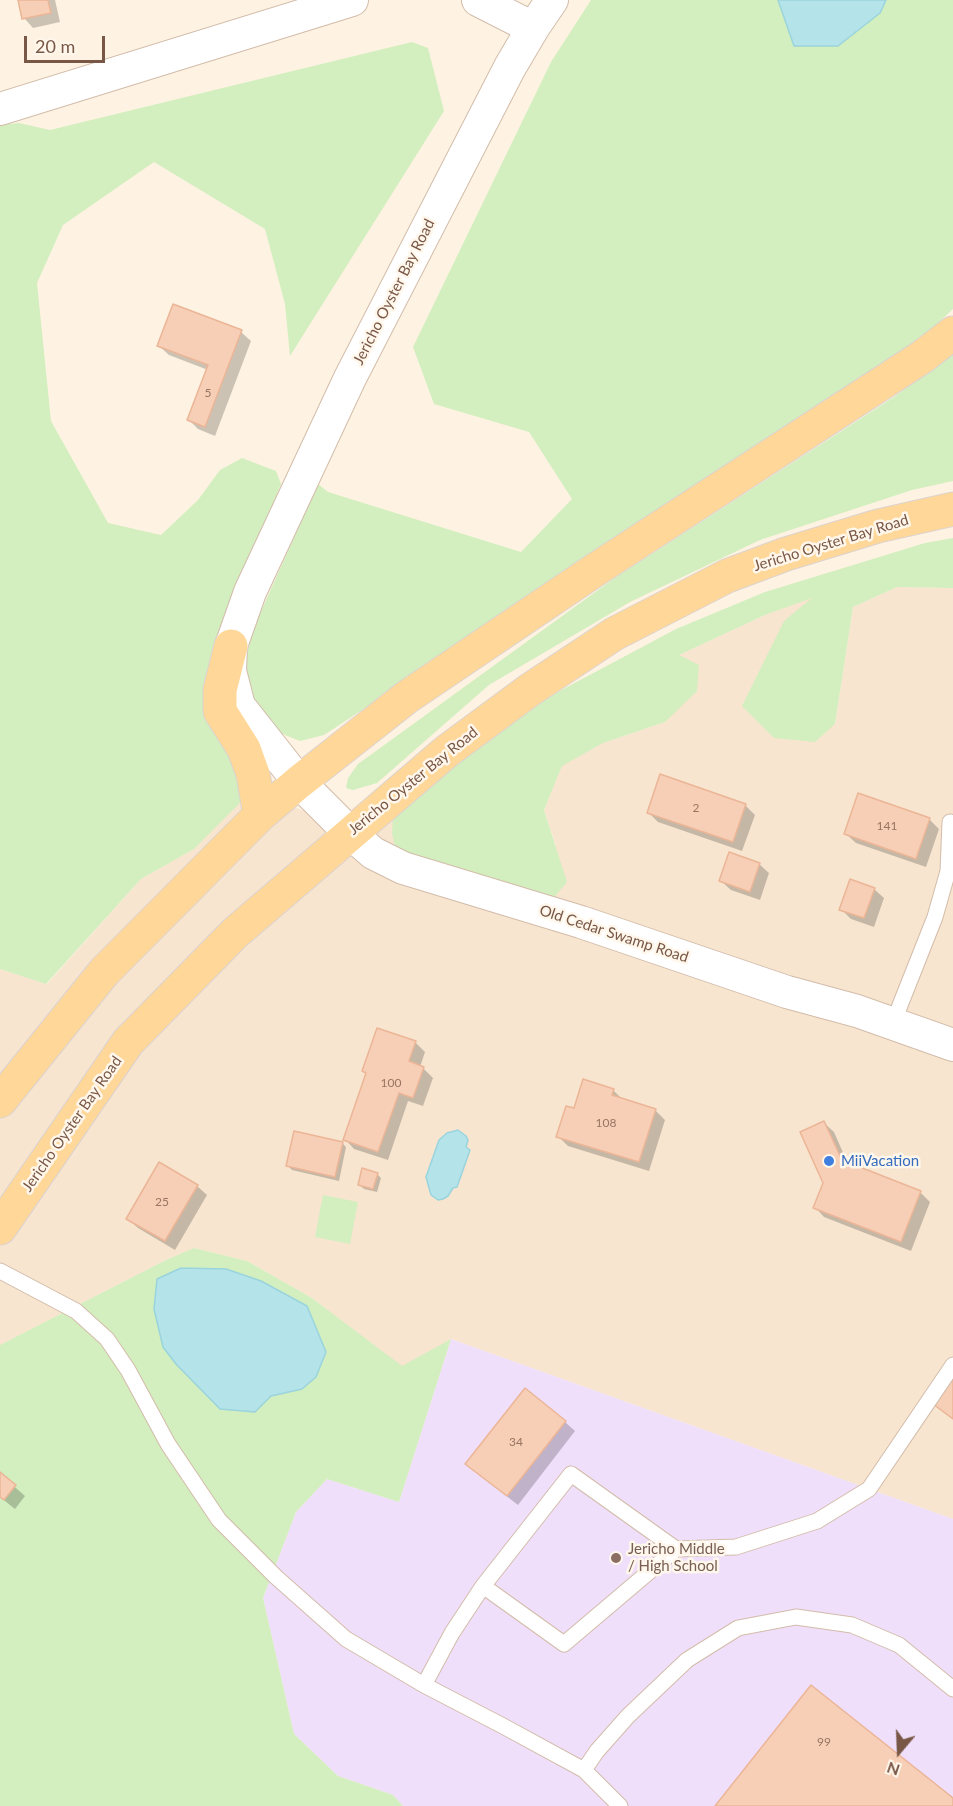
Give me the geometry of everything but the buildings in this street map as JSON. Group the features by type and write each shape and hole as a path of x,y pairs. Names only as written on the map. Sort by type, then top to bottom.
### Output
{"main road":[{"path":"0,1101 104,972 260,815 299,782 406,697 595,570 922,357 953,333"},
{"name":"Jericho Oyster Bay Road","path":"0,1228 128,1042 234,933 447,751 531,689 614,634 727,576 786,554 878,526 953,509"},
{"path":"231,646 220,690 220,711 244,749 254,774 260,815"}],"street":[{"path":"0,109 352,0"},
{"path":"478,0 532,28"},
{"name":"Jericho Oyster Bay Road","path":"299,782 239,706 230,670 231,646 250,592 350,378 510,67 532,28 552,0"},
{"name":"Old Cedar Swamp Road","path":"299,782 373,853 403,868 581,922 787,992 857,1011 953,1044"}],"lane":[{"path":"893,1023 935,917 948,871 950,822"},
{"path":"0,1271 76,1311 107,1339 128,1370 168,1444 219,1520 276,1576 346,1639 424,1685 584,1770 620,1806"},
{"path":"424,1685 452,1633 483,1586 572,1474 676,1549 736,1547 817,1521 869,1489 953,1365"},
{"path":"483,1586 564,1644 676,1549"},
{"path":"584,1770 597,1751 628,1716 687,1660 738,1628 796,1617 852,1625 898,1645 953,1689"}],"shaded area":[{"path":"897,587 953,588 953,1519 451,1339 402,1367 312,1298 247,1261 194,1248 0,1345 0,969 47,984 141,879 194,849 247,792 348,825 404,800 556,846 544,810 562,765 603,743 665,722 679,655 765,615 814,597 835,724 853,607"},
{"name":"Jericho Middle / High School","path":"451,1339 953,1519 953,1806 403,1806 393,1795 338,1776 294,1734 263,1598 296,1512 327,1479 399,1502"}],"green space":[{"path":"591,0 778,0 794,46 880,13 886,0 953,0 953,309 906,353 324,735 300,741 270,729 249,705 242,674 245,647 318,484 328,492 521,552 572,499 529,432 434,404 413,347 551,62"},
{"path":"412,42 428,48 444,111 290,356 285,304 265,229 154,162 63,225 37,283 51,421 108,523 161,535 198,500 220,470 242,458 276,471 281,484 209,665 207,696 243,772 247,792 238,805 194,849 141,879 46,984 0,969 0,125 19,123 50,130"},
{"path":"953,353 953,481 912,490 760,540 630,602 489,685 377,783 353,790 346,788 348,778 358,764 616,577 894,397"},
{"path":"953,538 953,588 897,587 853,607 835,724 815,742 774,738 742,706 784,621 812,598 765,615 679,655 699,665 697,691 665,722 603,743 562,766 544,810 567,882 550,902 421,864 395,847 392,833 393,817 449,764 554,694 676,629 765,592 925,543"},
{"path":"323,1195 358,1202 350,1244 315,1237"},
{"path":"194,1248 247,1261 312,1298 402,1366 451,1339 399,1502 327,1479 296,1512 263,1598 294,1734 338,1776 393,1795 403,1806 0,1806 0,1345","holes":["157,1279 302,1389 271,1396 255,1412"]}],"water":[{"path":"778,0 886,0 880,13 838,46 794,46"},
{"path":"458,1130 466,1136 468,1140 466,1147 470,1150 457,1187 453,1188 448,1196 438,1200 431,1195 426,1177 439,1140 447,1133"},
{"path":"181,1268 226,1269 261,1281 307,1306 326,1352 316,1377 302,1389 271,1396 255,1412 220,1409 176,1364 163,1347 154,1309 157,1279"}],"place":[{"name":"MiiVacation","path":"829,1161"},
{"name":"Jericho Middle / High School","path":"616,1558"}]}
